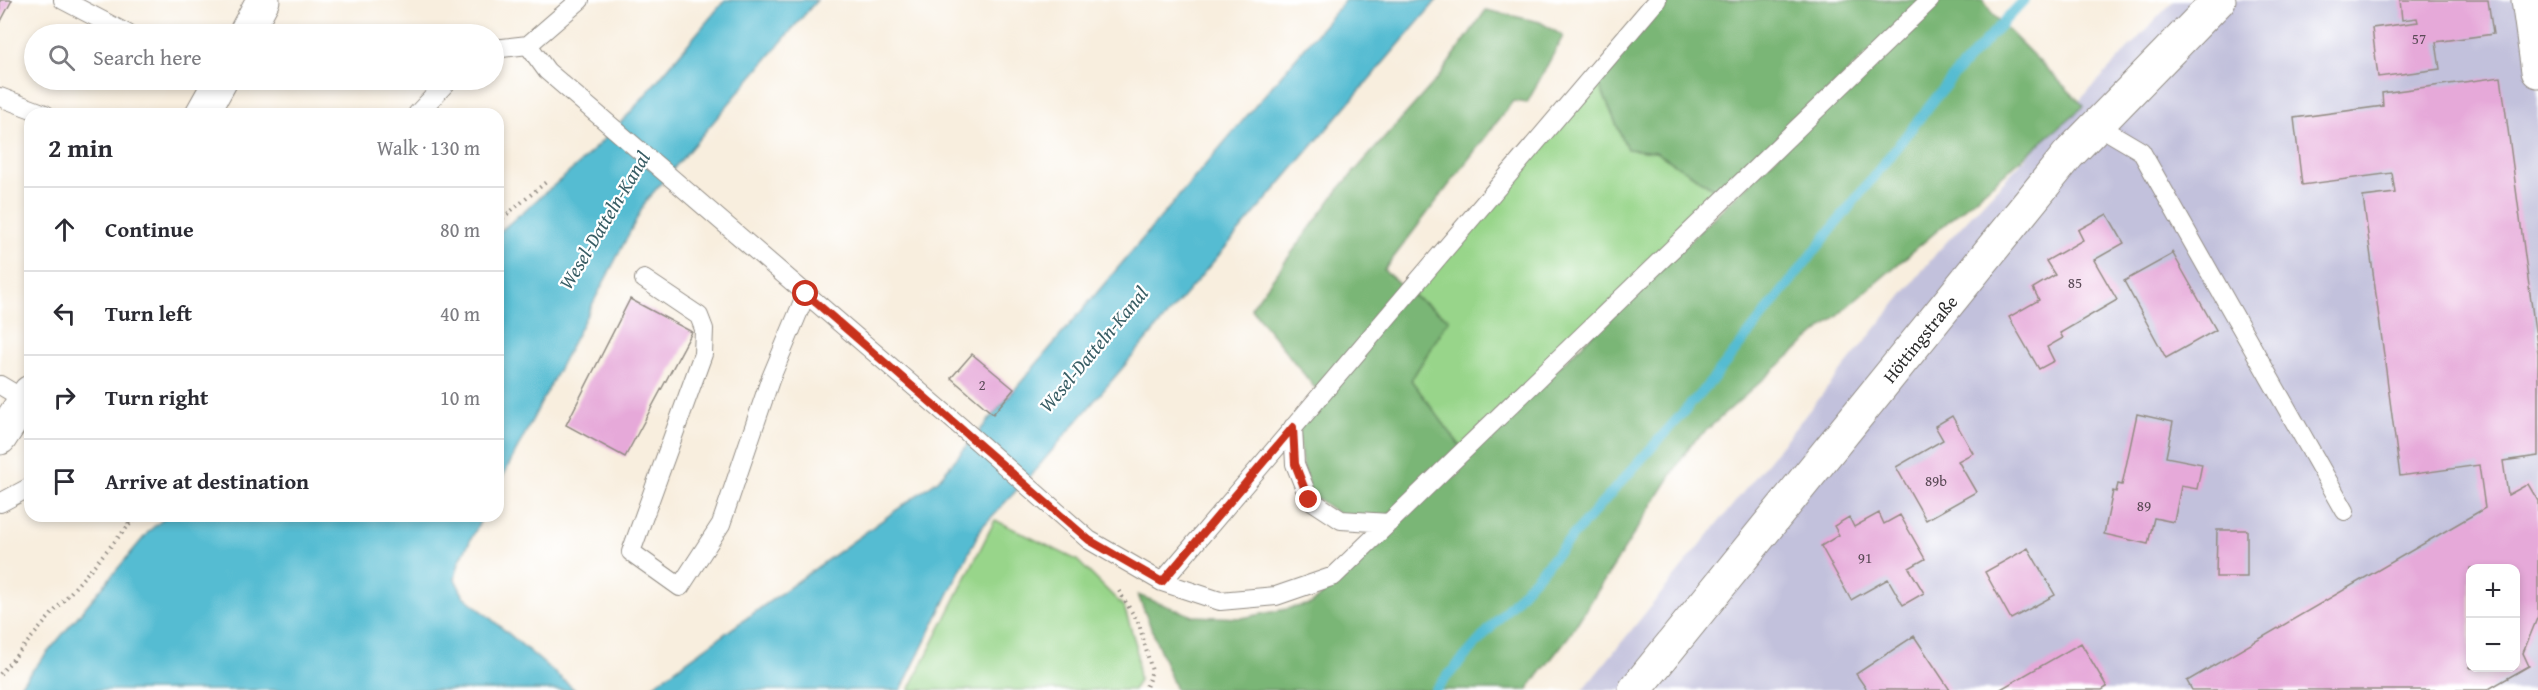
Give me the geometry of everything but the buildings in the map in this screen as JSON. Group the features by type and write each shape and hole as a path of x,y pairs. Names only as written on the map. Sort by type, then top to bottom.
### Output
{"street":[{"path":"250,24 263,0"},
{"name":"Höttingstraße","path":"1635,690 2061,164 2219,0"},
{"path":"2528,0 2538,71"},
{"path":"205,108 212,90"},
{"path":"0,438 18,393"}],"lane":[{"path":"63,0 109,24"},
{"path":"504,48 528,45 580,0"},
{"path":"1162,582 1657,0"},
{"path":"528,45 547,71 1089,540 1162,582 1220,601 1276,596 1334,576 1930,0"},
{"path":"423,108 440,90"},
{"path":"0,98 28,108"},
{"path":"2097,125 2141,151 2345,511"},
{"path":"644,279 699,316 704,329 703,354 631,552 680,587 721,524 770,380 806,294"},
{"path":"1293,427 1295,464 1309,500 1341,520 1389,523"},
{"path":"0,503 24,491"}],"path":[{"path":"504,217 546,182"},
{"path":"0,674 132,522"},
{"path":"1116,587 1139,624 1152,670 1145,690"}],"shaded area":[{"path":"2174,0 2526,0 2538,89 2538,690 1583,690 1939,250"}],"green space":[{"path":"1666,0 1922,0 1722,194 1656,152 1627,149 1596,77"},
{"path":"1938,0 1983,0 1993,15 2084,106 1785,360 1691,444 1569,636 1527,690 1176,690 1138,595 1193,616 1242,618 1311,604 1337,582"},
{"path":"1486,10 1540,22 1563,36 1527,103 1513,101 1384,270 1413,296 1449,319 1411,380 1461,447 1386,517 1343,517 1311,494 1302,463 1297,429 1323,398 1251,308 1338,190 1438,78"},
{"path":"1596,77 1627,149 1656,152 1722,194 1461,447 1411,380 1449,319 1413,296"},
{"path":"995,520 1077,560 1124,607 1136,645 1139,681 1133,690 909,690"}],"water":[{"name":"Wesel-Datteln-Kanal","path":"725,0 817,0 646,201 504,474 504,228 580,163 630,113"},
{"name":"Wesel-Datteln-Kanal","path":"1345,0 1437,0 1031,475 981,528 901,690 647,690 938,480"},
{"path":"160,522 480,522 459,562 455,579 463,595 575,690 16,690 150,530"}],"waterway":[{"path":"1435,690 1713,379 1954,75 2024,0"}],"route":[{"path":"806,294 1089,540 1162,582 1293,427 1295,464 1309,500"}]}
